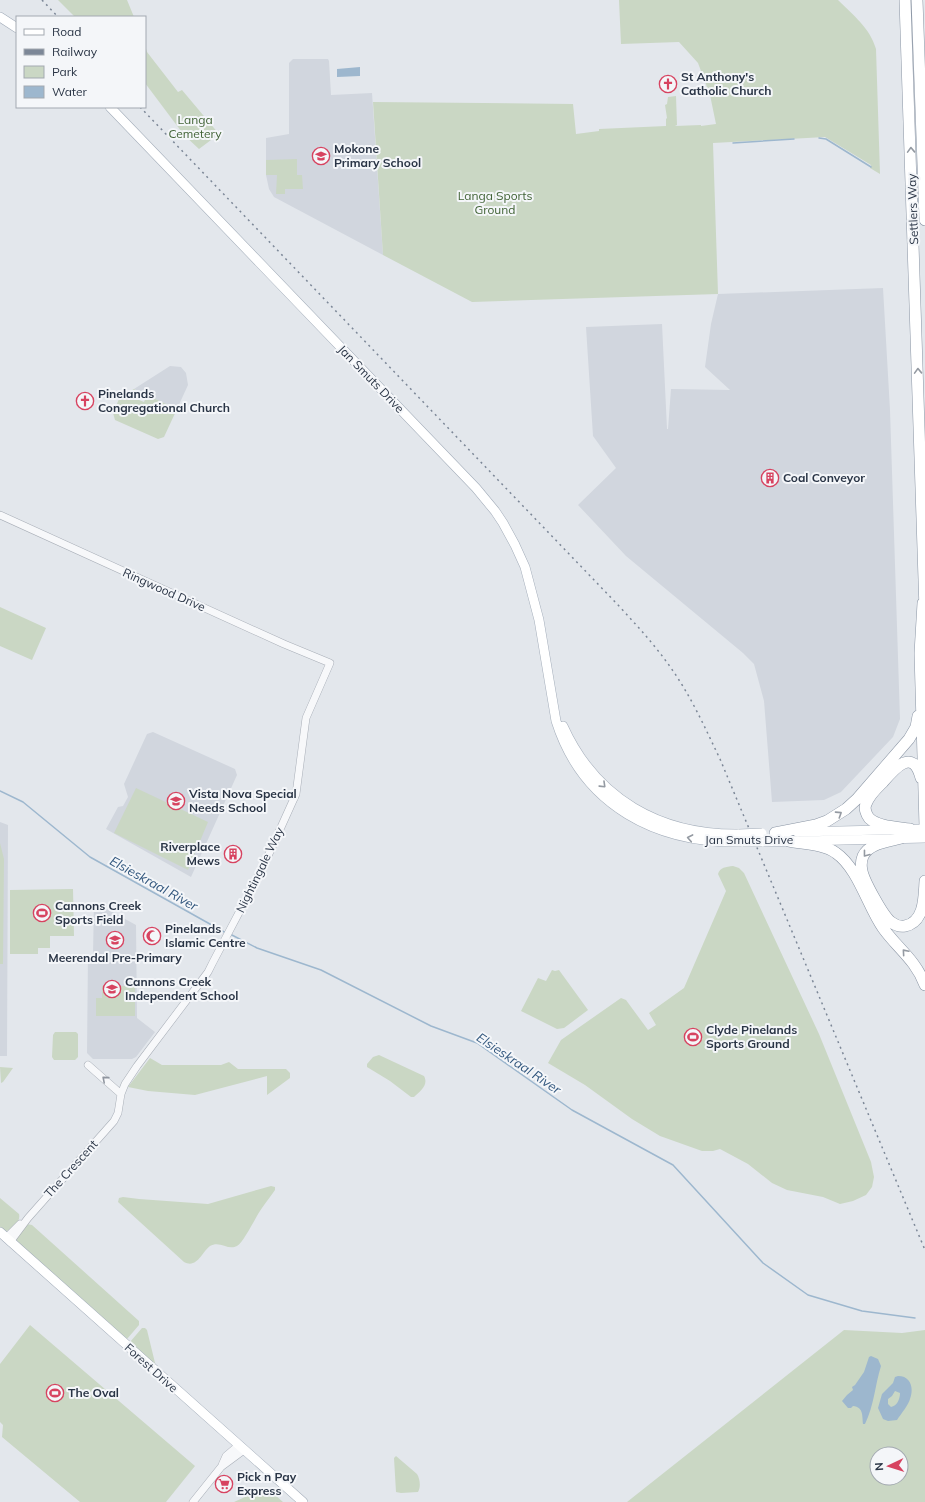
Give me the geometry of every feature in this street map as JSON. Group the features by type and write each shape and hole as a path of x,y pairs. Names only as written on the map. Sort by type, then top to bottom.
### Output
{"highway":[{"path":"899,0 908,81"},
{"name":"Settlers Way","path":"905,0 925,610"},
{"name":"Settlers Way","path":"917,0 925,220"},
{"path":"924,180 925,168"},
{"path":"924,592 920,653 924,787 916,831 873,821 867,814 866,804 871,795 893,770 902,763 908,763 916,766 920,773 924,787"},
{"path":"775,833 816,825 849,807 909,739 916,727 921,698"},
{"path":"901,838 870,849 864,854 861,861 863,875 883,913 892,923 899,926 908,925 918,916 922,907 925,881"},
{"path":"789,841 826,848 842,858 852,872 881,924 913,961 925,985"}],"main road":[{"path":"0,17 16,27"},
{"name":"Jan Smuts Drive","path":"111,108 476,488 495,511 515,545 529,578 538,614 556,721 567,748 580,771 590,783 616,806 643,822 680,836 708,841 762,837 789,841 901,838 916,831"},
{"name":"Jan Smuts Drive","path":"762,837 775,833 916,831 925,829"},
{"name":"Jan Smuts Drive","path":"916,831 925,838"},
{"name":"Forest Drive","path":"5,1237 303,1502"}],"street":[{"name":"Ringwood Drive","path":"0,515 277,641 330,663"},
{"name":"Nightingale Way","path":"114,1121 118,1113 121,1094 125,1084 208,972 263,867 296,794 306,718 330,663"},
{"path":"88,1065 121,1094"},
{"name":"The Crescent","path":"5,1237 21,1222 28,1218 114,1121"},
{"path":"193,1502 221,1467 241,1448"}],"shaded area":[{"name":"Mokone Primary School","path":"293,59 328,59 331,95 372,93 383,255 274,197 269,189 266,175 266,138 289,134 289,63"},
{"path":"883,288 890,410 900,719 893,737 841,792 824,800 772,802 764,701 754,664 743,653 626,556 578,505 616,468 593,436 586,327 662,324 668,429 671,389 730,390 705,367 711,324 718,294"},
{"path":"170,366 181,367 186,373 188,385 177,409 134,389"},
{"name":"Vista Nova Special Needs School","path":"153,732 235,769 237,775 191,877 106,829 118,807 123,806 128,797 124,784 147,734"},
{"path":"0,822 8,825 7,1056 0,1056"},
{"name":"Cannons Creek Independent School","path":"94,902 136,925 137,1018 155,1032 136,1057 132,1059 93,1059 87,1053 88,955 93,955"}],"green space":[{"path":"58,0 127,0 134,16 74,16"},
{"name":"Langa Sports Ground","path":"619,0 838,0 865,28 876,49 880,174 870,168 871,165 825,137 713,143 718,294 472,302 383,255 373,102 573,104 576,134 599,131 599,129 666,126 667,118 665,105 667,104 668,97 676,96 677,125 675,126 701,126 716,124 710,95 698,63 679,42 621,44"},
{"name":"Langa Cemetery","path":"146,48 147,52 178,92 182,90 219,134 199,149 184,135 146,84"},
{"path":"297,159 297,175 302,175 303,189 285,189 285,194 276,194 277,175 266,175 266,160"},
{"path":"134,389 137,391 134,398 144,402 147,395 177,409 164,437 158,439 115,420 113,413 119,399"},
{"path":"0,607 46,628 32,660 0,646"},
{"path":"136,788 208,822 188,870 114,833"},
{"path":"0,843 4,859 3,964 0,964"},
{"name":"Clyde Pinelands Sports Ground","path":"733,866 739,868 744,873 819,1034 871,1162 874,1177 872,1187 866,1195 853,1201 840,1204 823,1197 787,1190 772,1183 748,1164 720,1149 713,1151 702,1151 660,1136 632,1119 585,1085 548,1063 561,1040 621,998 626,1000 648,1030 656,1025 649,1013 684,988 726,891 718,874 722,869"},
{"name":"Cannons Creek Sports Field","path":"73,889 74,936 50,936 50,948 38,948 38,954 10,954 10,890"},
{"path":"552,970 559,970 588,1010 564,1028 557,1029 521,1011 538,978 546,981"},
{"path":"102,986 135,986 135,1016 96,1016 96,998 102,998"},
{"path":"55,1032 76,1032 78,1034 78,1057 75,1060 54,1060 52,1057 53,1035"},
{"path":"379,1055 424,1076 425,1085 423,1088 414,1097 411,1097 390,1081 367,1067 367,1064 373,1057"},
{"path":"150,1058 162,1065 221,1065 229,1062 238,1069 286,1069 290,1073 290,1078 267,1095 267,1076 195,1095 148,1091 128,1087"},
{"path":"0,1067 13,1068 1,1083"},
{"path":"271,1186 275,1187 275,1190 259,1212 240,1244 230,1247 214,1244 207,1249 196,1262 189,1264 184,1262 118,1202 119,1198 123,1197 208,1204"},
{"path":"0,1198 19,1214 19,1219 16,1224 7,1231 0,1228"},
{"path":"27,1224 32,1225 139,1321 139,1325 127,1339 16,1241"},
{"name":"The Oval","path":"30,1325 195,1466 166,1502 80,1502 2,1437 3,1425 0,1422 0,1364"},
{"path":"142,1328 147,1330 156,1367 130,1342"},
{"path":"844,1330 902,1333 925,1330 925,1502 627,1502"},
{"path":"396,1456 417,1474 420,1483 418,1492 396,1492 394,1458"},
{"path":"267,1488 283,1502 234,1502"}],"water":[{"path":"360,67 360,76 337,77 337,69"},
{"path":"871,1356 878,1359 881,1366 868,1417 865,1424 863,1424 861,1410 853,1406 848,1408 842,1401 853,1390 852,1387 864,1372 869,1357"},
{"path":"898,1376 909,1380 912,1391 908,1404 897,1420 888,1421 883,1419 878,1408 882,1394 893,1383 895,1377","holes":["895,1391 900,1393 898,1402 891,1407 888,1404 888,1399"]}],"waterway":[{"path":"819,138 826,139 871,167"},
{"path":"733,143 794,139"},
{"name":"Elsieskraal River","path":"0,791 23,802 90,857 226,933"},
{"name":"Elsieskraal River","path":"230,934 257,948 321,970 431,1026 477,1043 572,1110 673,1165 763,1263 808,1295 862,1311 915,1318"}],"railway":[{"path":"42,0 57,16"},
{"path":"141,108 619,606 666,660 696,709 720,759 925,1250"}],"place":[{"name":"St Anthony's Catholic Church","path":"668,84"},
{"name":"Mokone Primary School","path":"321,156"},
{"name":"Pinelands Congregational Church","path":"85,401"},
{"name":"Coal Conveyor","path":"770,478"},
{"name":"Vista Nova Special Needs School","path":"176,801"},
{"name":"Riverplace Mews","path":"233,854"},
{"name":"Cannons Creek Sports Field","path":"42,913"},
{"name":"Pinelands Islamic Centre","path":"152,936"},
{"name":"Meerendal Pre-Primary","path":"115,940"},
{"name":"Cannons Creek Independent School","path":"112,989"},
{"name":"Clyde Pinelands Sports Ground","path":"693,1037"},
{"name":"The Oval","path":"55,1393"},
{"name":"Pick n Pay Express","path":"224,1484"}]}
